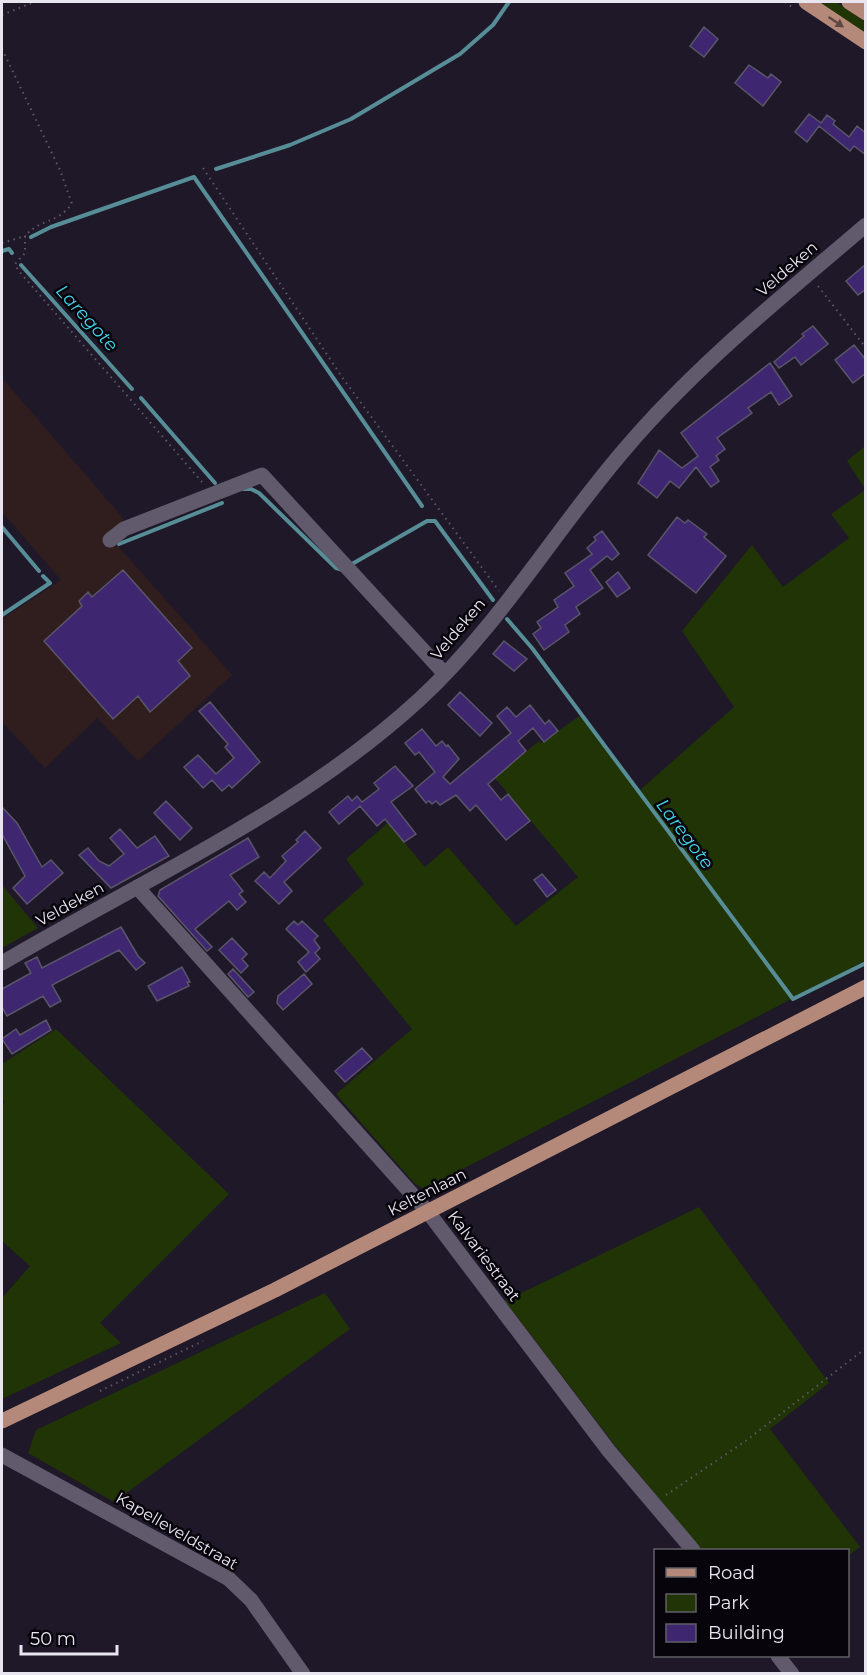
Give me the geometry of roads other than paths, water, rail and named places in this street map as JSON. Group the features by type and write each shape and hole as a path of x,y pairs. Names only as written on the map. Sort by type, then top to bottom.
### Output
{"main road":[{"path":"806,2 866,42"},
{"path":"849,2 866,13"},
{"name":"Keltenlaan","path":"2,1421 181,1337 866,987"}],"street":[{"name":"Veldeken","path":"2,963 289,801 374,739 444,673 506,601 624,449 662,408 744,330 866,225"},
{"path":"110,540 124,529 262,475 444,673"},
{"name":"Kalvariestraat","path":"137,887 428,1212 609,1451 691,1549"},
{"name":"Kapelleveldstraat","path":"2,1455 229,1579 251,1600 303,1674"},
{"path":"779,1657 792,1674"}],"waterway":[{"path":"216,169 290,145 351,119 460,54 493,25 509,2"},
{"path":"31,237 51,227 194,177 422,506"},
{"name":"Laregote","path":"2,251 9,249 12,253"},
{"name":"Laregote","path":"21,265 132,389"},
{"name":"Laregote","path":"141,398 215,483"},
{"name":"Laregote","path":"243,489 251,489 259,493 336,568 343,570"},
{"path":"119,544 222,503"},
{"name":"Laregote","path":"352,564 427,521 435,521 493,600"},
{"path":"2,527 39,571"},
{"path":"2,615 50,583 43,576"},
{"name":"Laregote","path":"507,619 532,648 793,999 866,963"}]}
